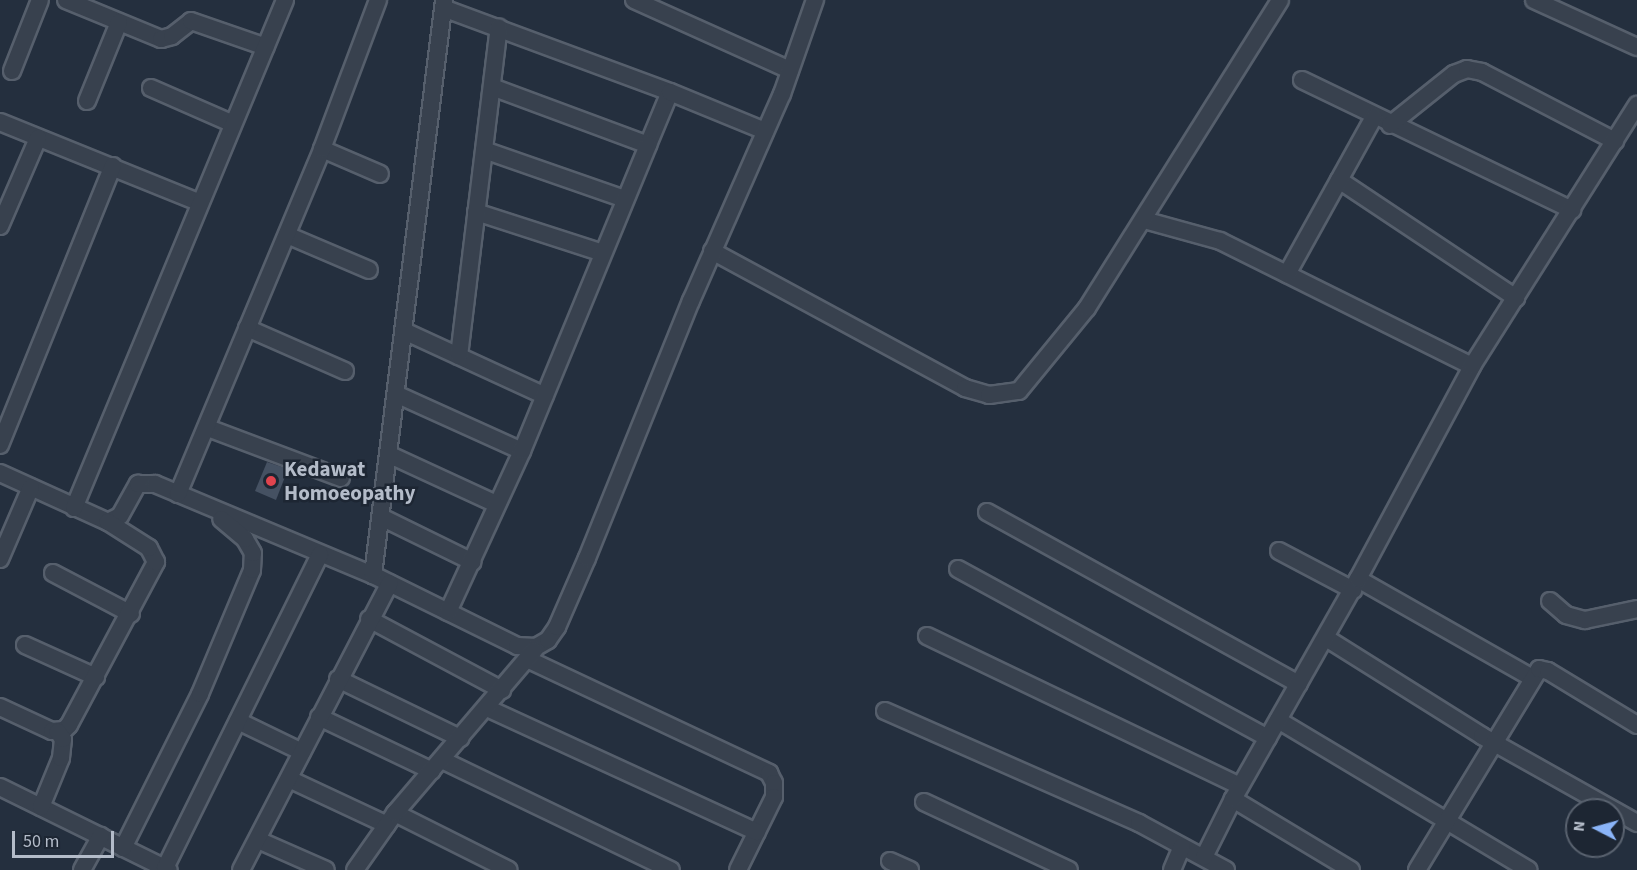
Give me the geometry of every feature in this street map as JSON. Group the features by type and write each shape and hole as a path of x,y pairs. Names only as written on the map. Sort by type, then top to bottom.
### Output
{"street":[{"path":"12,71 40,0"},
{"path":"66,0 161,39 172,36 186,22 198,22 266,47"},
{"path":"74,508 198,202 285,0"},
{"path":"178,494 208,428 322,149 378,0"},
{"path":"633,0 790,70"},
{"path":"712,251 965,388 990,395 1006,395 1019,391 1072,327 1144,220 1280,0"},
{"path":"1534,0 1637,47"},
{"path":"358,869 391,819 532,653 548,640 561,618 712,251 790,70 811,1"},
{"path":"373,575 398,395 443,4 765,131"},
{"path":"87,101 119,22"},
{"path":"459,357 499,27"},
{"path":"1390,125 1454,74 1467,69 1482,72 1615,141"},
{"path":"1302,80 1390,125 1572,210"},
{"path":"492,87 648,145"},
{"path":"151,88 231,123"},
{"path":"448,612 473,562 496,504 522,451 670,92"},
{"path":"1204,857 1236,792 1326,638 1472,366 1637,105"},
{"path":"1287,274 1374,117"},
{"path":"0,122 113,165 198,202"},
{"path":"0,226 38,138"},
{"path":"322,149 380,174"},
{"path":"484,150 625,199"},
{"path":"0,445 113,165"},
{"path":"1339,180 1516,298"},
{"path":"476,212 603,254"},
{"path":"1144,220 1220,241 1472,366"},
{"path":"286,235 369,270"},
{"path":"247,328 345,371"},
{"path":"404,331 545,396"},
{"path":"398,395 522,451"},
{"path":"208,428 341,478"},
{"path":"390,455 496,504"},
{"path":"0,473 108,522 155,555 153,574 69,725 58,732"},
{"path":"108,522 120,516 138,484 155,484 212,511 390,583 768,773 774,783 774,797 743,868"},
{"path":"0,559 31,487"},
{"path":"123,848 200,694 252,570 253,553 245,539 212,511"},
{"path":"987,512 1299,684"},
{"path":"381,517 473,562"},
{"path":"1279,551 1355,585 1532,678"},
{"path":"0,788 167,869 321,554"},
{"path":"958,568 1268,738"},
{"path":"53,573 131,614"},
{"path":"241,870 369,619 390,583"},
{"path":"1550,602 1566,615 1585,620 1637,609"},
{"path":"369,619 502,690"},
{"path":"927,636 1236,792 1351,870"},
{"path":"1326,638 1496,744 1637,823"},
{"path":"25,645 96,677"},
{"path":"1417,870 1496,744 1539,669 1548,670 1637,725"},
{"path":"338,679 460,738"},
{"path":"0,707 58,732 63,739 62,752 41,807"},
{"path":"486,708 757,832"},
{"path":"885,711 1139,823 1226,870"},
{"path":"319,717 437,765 671,870"},
{"path":"1278,720 1529,870"},
{"path":"238,721 302,752"},
{"path":"289,779 391,819 509,870"},
{"path":"924,802 1069,870"},
{"path":"82,870 101,836"},
{"path":"258,840 326,870"},
{"path":"1172,870 1182,847"},
{"path":"890,861 910,870"}],"building":[{"path":"267,462 288,469 276,500 255,491"}],"place":[{"name":"Kedawat Homoeopathy","path":"271,481"}]}
